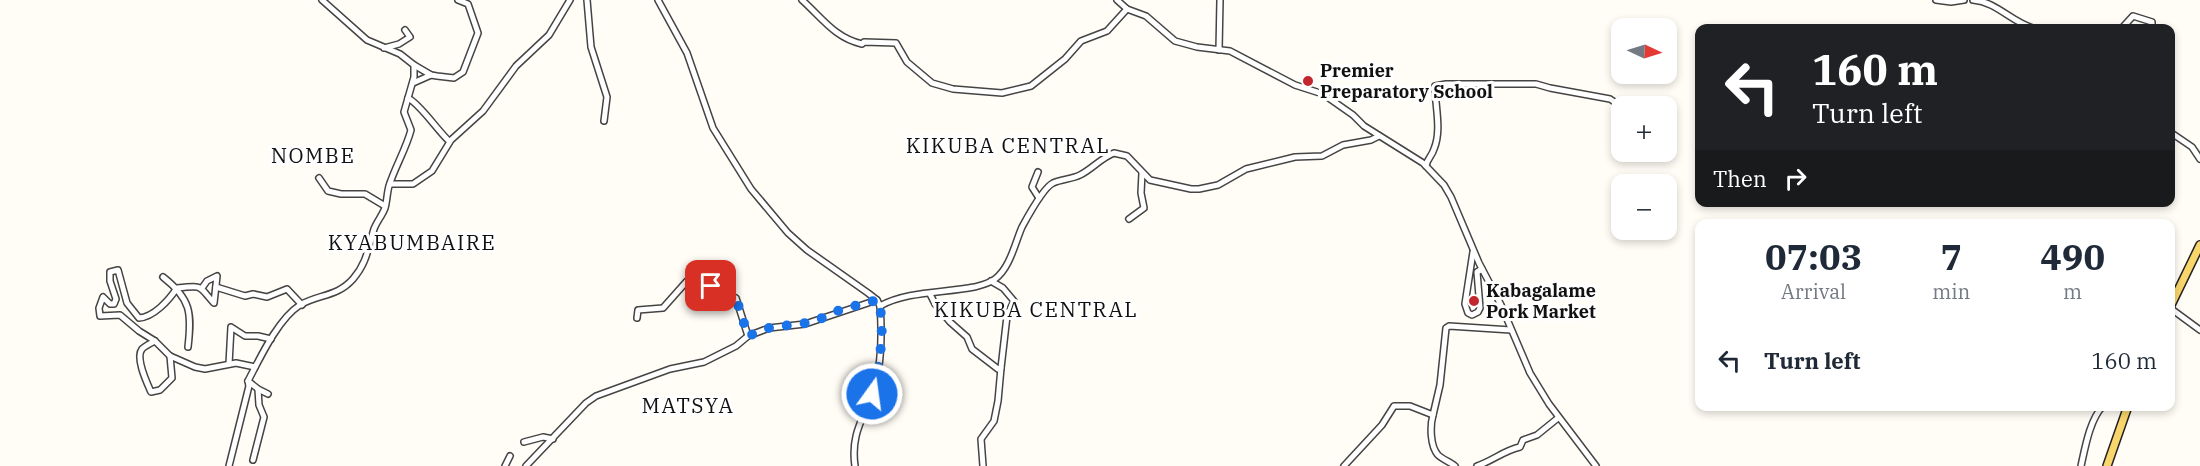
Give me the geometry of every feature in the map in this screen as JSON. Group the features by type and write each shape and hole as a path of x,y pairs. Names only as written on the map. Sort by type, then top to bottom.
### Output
{"main road":[{"path":"2175,298 2197,261 2200,245"},
{"path":"2107,466 2126,411"}],"street":[{"path":"322,0 367,39 400,54 431,75 454,78 463,72 478,31 468,4 458,0"},
{"path":"390,184 415,183 432,171 450,141 483,111 516,66 549,35 570,0"},
{"path":"587,0 591,47 607,97 604,121"},
{"path":"658,0 687,53 713,128 751,189 788,234 879,303"},
{"path":"802,0 838,35 847,40 862,44 864,42 896,43 907,62 932,83 953,89 1002,93 1031,86 1065,59 1081,41 1107,31 1127,9"},
{"path":"1117,0 1127,9 1146,16 1175,41 1197,47 1230,51 1295,85 1323,94 1353,115 1364,126 1415,156 1426,166 1448,191 1530,374 1558,418 1596,466"},
{"path":"1219,50 1220,0"},
{"path":"1936,0 1952,2 1964,0"},
{"path":"1973,0 1993,5 2024,24"},
{"path":"2126,24 2133,16 2152,22 2152,24"},
{"path":"384,48 399,44 410,37 405,30"},
{"path":"229,466 249,386 248,381 271,339 288,316 302,305 336,293 353,279 367,259 373,231 385,206 390,184 411,130 404,112 413,83 414,64"},
{"path":"413,83 431,75"},
{"path":"1426,166 1427,158 1434,151 1438,120 1435,86 1536,84 1611,100"},
{"path":"408,98 414,101 430,123 450,141"},
{"path":"2175,135 2192,147 2200,159"},
{"path":"527,466 539,450 553,439 586,403 597,396 670,369 704,362 748,336 769,328 813,322 840,310 893,299 985,285 997,278 1005,267 1022,228 1039,198 1051,183 1079,176 1114,153 1127,156 1150,180 1199,189 1218,185 1246,169 1295,157 1322,156 1343,145 1371,140 1379,136"},
{"path":"1038,172 1032,187 1039,198"},
{"path":"1129,219 1144,208 1141,193 1142,173"},
{"path":"319,178 328,191 341,194 365,194 385,206"},
{"path":"1473,249 1465,304 1468,313 1472,315 1480,308 1477,272 1482,269"},
{"path":"177,288 169,300 146,318 139,318 127,303 118,270 110,272 110,281 116,299 114,304 110,304 103,297 99,308 100,316 120,315 138,332 155,341 170,356 195,367 205,369 229,364 255,367"},
{"path":"177,288 202,288 214,303 216,275 202,288"},
{"path":"163,277 177,288 189,309 191,317 188,347"},
{"path":"637,318 638,310 663,308 687,281 698,280 736,298 748,336"},
{"path":"983,466 981,439 994,421 998,406 1007,316 1014,301 998,284 991,281"},
{"path":"216,287 245,296 253,294 267,297 287,290 302,305"},
{"path":"930,294 946,317 967,337 972,349 998,369 1001,368"},
{"path":"855,466 853,453 855,435 879,372 879,303"},
{"path":"2175,311 2200,330"},
{"path":"1455,466 1440,457 1433,448 1431,423 1440,385 1446,328 1460,326 1511,330"},
{"path":"229,364 231,327 245,336 271,339"},
{"path":"155,341 142,349 140,353 143,376 151,392 160,390 172,378 170,356"},
{"path":"248,381 268,394"},
{"path":"253,460 264,417 259,405 258,389"},
{"path":"1344,466 1382,425 1394,406 1410,406 1433,415"},
{"path":"2081,466 2098,411"},
{"path":"1478,466 1506,454 1513,448 1520,447 1523,440 1537,435 1558,418"},
{"path":"524,442 543,437 553,439"},
{"path":"506,466 510,456"}],"place":[{"name":"Premier Preparatory School","path":"1308,81"},
{"name":"Kabagalame Pork Market","path":"1474,301"}],"district":[{"name":"KIKUBA CENTRAL","path":"1008,146"},
{"name":"NOMBE","path":"313,156"},
{"name":"KYABUMBAIRE","path":"412,243"},
{"name":"KIKUBA CENTRAL","path":"1036,310"},
{"name":"MATSYA","path":"688,406"}],"route":[{"path":"711,286 736,298 748,336 769,328 813,322 840,310 877,300 880,306 881,326 880,361 872,394"}]}
